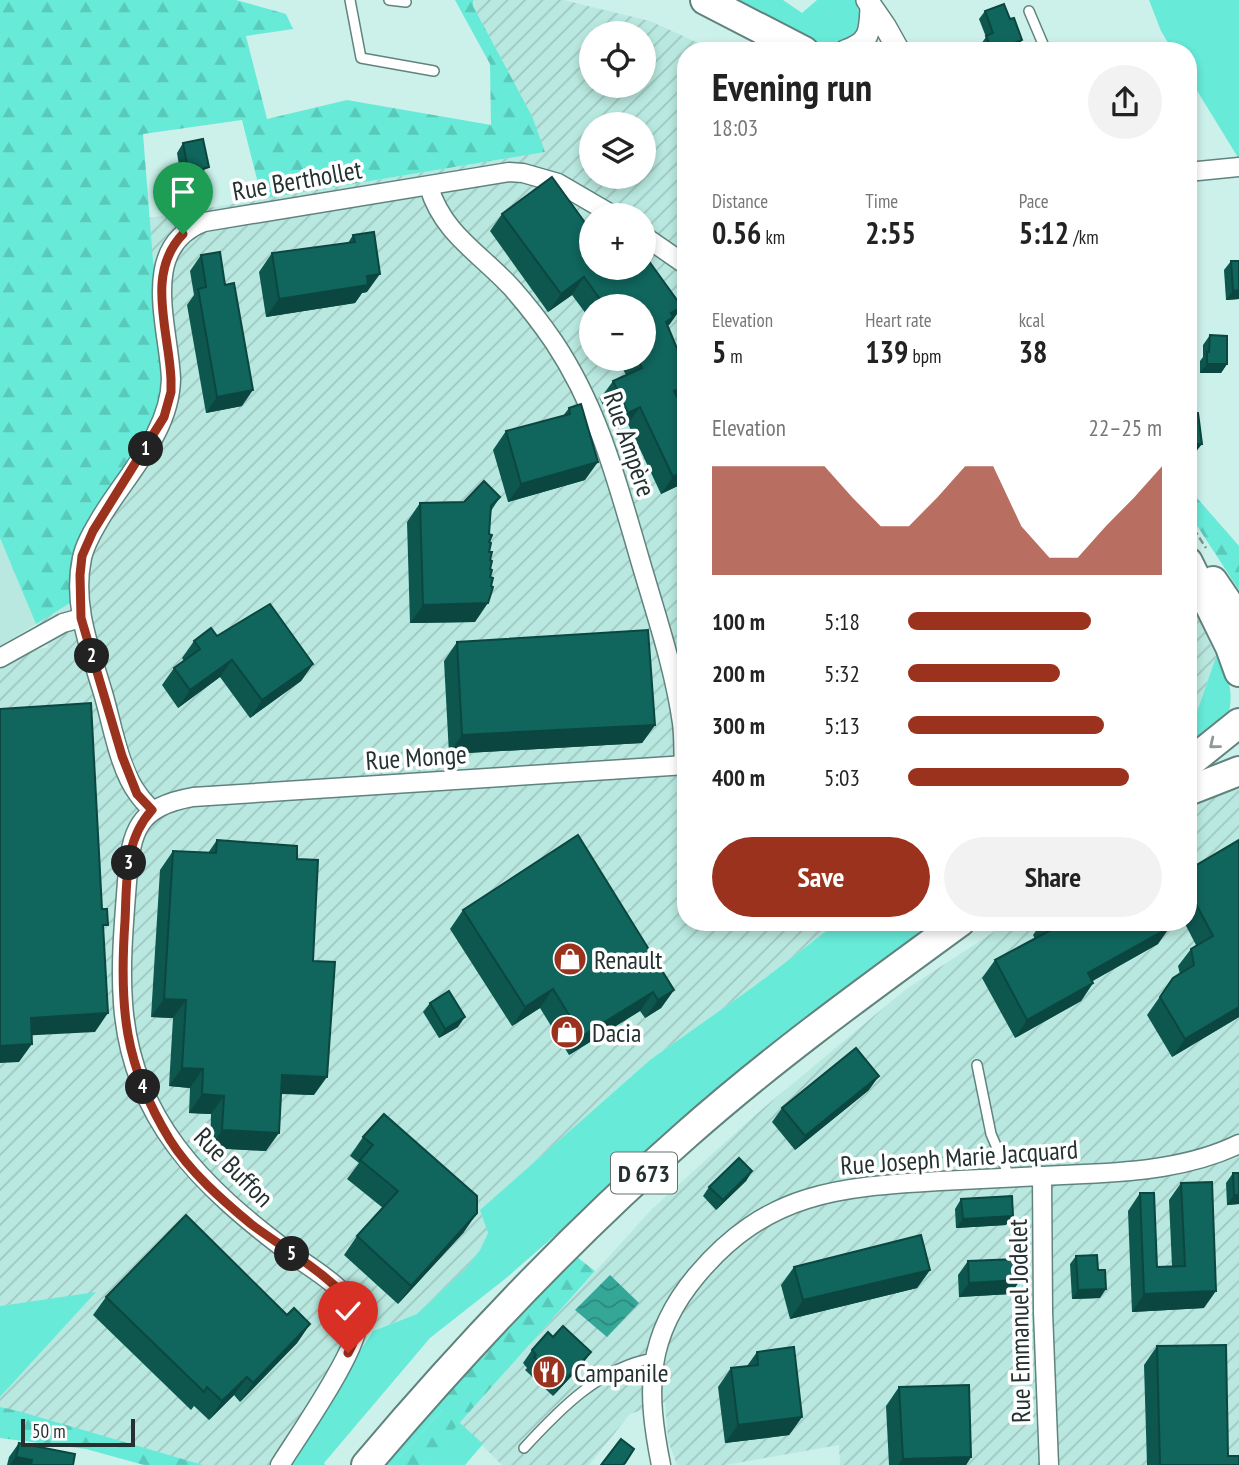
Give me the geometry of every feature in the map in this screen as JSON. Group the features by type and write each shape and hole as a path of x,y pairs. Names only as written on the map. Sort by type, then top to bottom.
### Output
{"main road":[{"path":"705,0 787,42"},
{"path":"1199,569 1239,619"},
{"path":"1199,569 1239,672"},
{"path":"1197,757 1239,723"},
{"path":"1197,787 1239,771"},
{"name":"D 673","path":"366,1465 442,1377 523,1291 688,1133 814,1030 948,931"}],"street":[{"path":"862,42 870,32 869,4"},
{"path":"869,4 874,42"},
{"path":"869,4 894,42"},
{"path":"1197,171 1239,166"},
{"name":"Rue Berthollet","path":"152,810 137,794 128,776 81,618 80,575 87,543 112,499 158,431 168,404 171,392 170,365 161,288 165,262 173,245 189,229 204,222 386,191 429,187 492,173 523,173 558,183 592,203"},
{"name":"Rue Ampère","path":"429,187 440,215 449,227 512,287 533,313 571,368 592,408 618,485 677,698"},
{"path":"656,244 677,259"},
{"path":"0,658 62,623 81,618"},
{"name":"Rue Monge","path":"152,810 170,801 193,797 677,767"},
{"name":"Rue Buffon","path":"152,810 144,818 132,840 122,951 123,1006 137,1075 172,1142 190,1167 250,1223 342,1293 353,1305 359,1322 355,1340 348,1353 280,1465"},
{"name":"Rue Joseph Marie Jacquard","path":"661,1465 652,1404 651,1375 654,1358 668,1320 692,1282 721,1249 771,1213 804,1198 842,1189 886,1184 1115,1173 1193,1160 1239,1144"},
{"name":"Rue Emmanuel Jodelet","path":"1042,1176 1043,1312 1049,1465"}],"lane":[{"path":"350,0 361,58 434,71"},
{"path":"389,0 406,2"},
{"path":"1029,11 1042,42"},
{"path":"977,1065 991,1134 1010,1178"},
{"path":"524,1448 559,1410 595,1383 639,1360 654,1358"}],"shaded area":[{"path":"473,0 563,0 650,21 579,21 579,98 656,98 656,24 696,42 677,42 677,931 826,931 650,1060 481,1209 488,1233 480,1250 466,1268 417,1314 372,1331 286,1465 203,1465 0,1407 0,1397 95,1293 0,1306 0,668 27,652 49,647 36,624 69,603 75,547 90,515 111,485 163,388 149,218 544,152 532,116 473,6"},
{"path":"0,538 36,624 0,646"},
{"path":"1197,615 1216,657 1197,712"},
{"path":"1232,789 1239,790 1239,1465 840,1465 839,1445 725,1465 677,1465 668,1440 665,1402 630,1414 589,1465 502,1465 459,1422 652,1209 754,1116 905,990 995,931 1197,931 1197,806"}],"green space":[{"path":"0,0 236,0 286,14 293,29 246,36 267,119 347,100 491,125 490,64 455,0 473,0 473,6 532,116 545,152 262,199 242,120 143,134 163,388 155,424 90,515 75,547 70,603 36,624 0,538"},
{"path":"728,0 783,0 802,13 817,0 857,0 865,15 849,40 809,42"},
{"path":"1149,0 1239,0 1239,159 1197,91 1197,42 1168,42"},
{"path":"1197,498 1239,546 1239,590 1197,526"},
{"path":"1220,656 1227,678 1230,708 1228,715 1197,747 1197,712 1216,657"},
{"path":"826,931 925,931 756,1060 505,1279 430,1338 325,1465 286,1465 373,1331 417,1314 466,1268 480,1250 488,1233 480,1210 650,1060"},
{"path":"573,1254 595,1271 422,1465 392,1465 441,1411 433,1400"},
{"path":"96,1292 0,1397 0,1306"},
{"path":"433,1400 441,1411 392,1465 379,1465"},
{"path":"0,1407 203,1465 144,1465 86,1449 0,1438"},
{"path":"459,1422 483,1444 465,1465 422,1465"}],"water":[{"path":"610,1275 639,1303 607,1337 575,1310"}],"building":[{"path":"1004,4 1010,19 1014,18 1022,40 988,42 986,36 993,33 985,11"},
{"path":"203,139 209,167 203,169 205,184 191,186 183,143"},
{"path":"552,177 579,214 580,280 561,294 502,214"},
{"path":"374,232 380,274 367,276 368,285 279,299 272,253 355,242 353,235"},
{"path":"220,252 225,285 234,283 253,390 217,397 198,289 206,287 201,255"},
{"path":"1231,261 1239,261 1239,290 1233,291"},
{"path":"656,271 677,300 677,310 671,313 673,317 666,322 677,349 677,390 674,391 677,397 677,475 673,477 640,407 628,413 613,381 635,371 656,371 656,294 596,294 586,280 656,280"},
{"path":"1210,335 1227,336 1227,364 1207,364"},
{"path":"581,404 598,462 521,484 506,431 570,414 569,408"},
{"path":"1198,413 1202,444 1197,444"},
{"path":"484,481 500,497 491,506 489,534 492,535 489,552 492,552 490,577 493,578 493,587 488,603 423,605 420,503 464,502"},
{"path":"270,604 313,664 262,700 232,660 190,690 174,668 200,649 194,641 211,628 217,636"},
{"path":"648,630 655,725 462,735 457,642"},
{"path":"91,703 102,909 107,909 108,925 103,925 108,1013 31,1018 32,1044 0,1046 0,709"},
{"name":"Renault","path":"578,835 674,990 658,1000 653,992 582,1036 553,989 525,1007 463,910"},
{"path":"217,840 297,846 297,859 318,860 313,961 335,962 327,1077 282,1075 279,1133 222,1130 224,1096 202,1094 203,1069 182,1068 186,1000 164,999 173,851 216,853"},
{"path":"1239,840 1239,1007 1185,1039 1160,997 1173,978 1194,965 1191,949 1213,936 1197,906 1197,865"},
{"path":"1049,931 1163,931 1088,973 1093,983 1027,1020 995,960"},
{"path":"449,991 465,1017 445,1029 430,1003"},
{"path":"856,1048 879,1076 805,1136 782,1108"},
{"path":"384,1114 477,1196 477,1213 411,1286 357,1236 398,1191 360,1160 373,1145 363,1137"},
{"path":"739,1158 752,1171 723,1200 709,1187"},
{"path":"1233,1173 1239,1173 1239,1195 1234,1195"},
{"path":"1212,1182 1216,1291 1144,1294 1140,1193 1154,1193 1157,1267 1185,1266 1181,1183"},
{"path":"1012,1196 1013,1216 963,1219 961,1199"},
{"path":"186,1215 287,1315 294,1308 310,1324 253,1383 247,1377 222,1401 207,1387 204,1392 106,1297"},
{"path":"921,1235 930,1270 803,1300 794,1267"},
{"path":"1097,1255 1098,1270 1105,1270 1106,1289 1078,1290 1076,1256"},
{"path":"1019,1259 1020,1280 969,1283 968,1261"},
{"path":"563,1326 591,1352 562,1383 534,1357 536,1355 532,1350 548,1332 553,1337"},
{"path":"1226,1345 1228,1456 1239,1456 1239,1465 1160,1465 1157,1346"},
{"path":"794,1347 802,1417 738,1425 731,1368 758,1365 757,1352"},
{"path":"969,1385 971,1457 903,1459 899,1387"},
{"path":"621,1439 634,1449 625,1463 601,1465"},
{"path":"19,1443 75,1454 73,1465 31,1465 32,1460 16,1457"}],"place":[{"name":"Renault","path":"570,959"},
{"name":"Dacia","path":"567,1032"},
{"name":"Campanile","path":"549,1372"}],"route":[{"path":"183,234 173,245 162,275 161,288 171,379 171,392 164,417 150,444 93,531 82,556 80,575 81,618 128,776 137,794 152,810 144,818 132,840 129,860 122,951 123,1006 128,1041 137,1075 153,1109 190,1167 250,1223 332,1283 353,1305 359,1322 355,1340 348,1353"}]}
